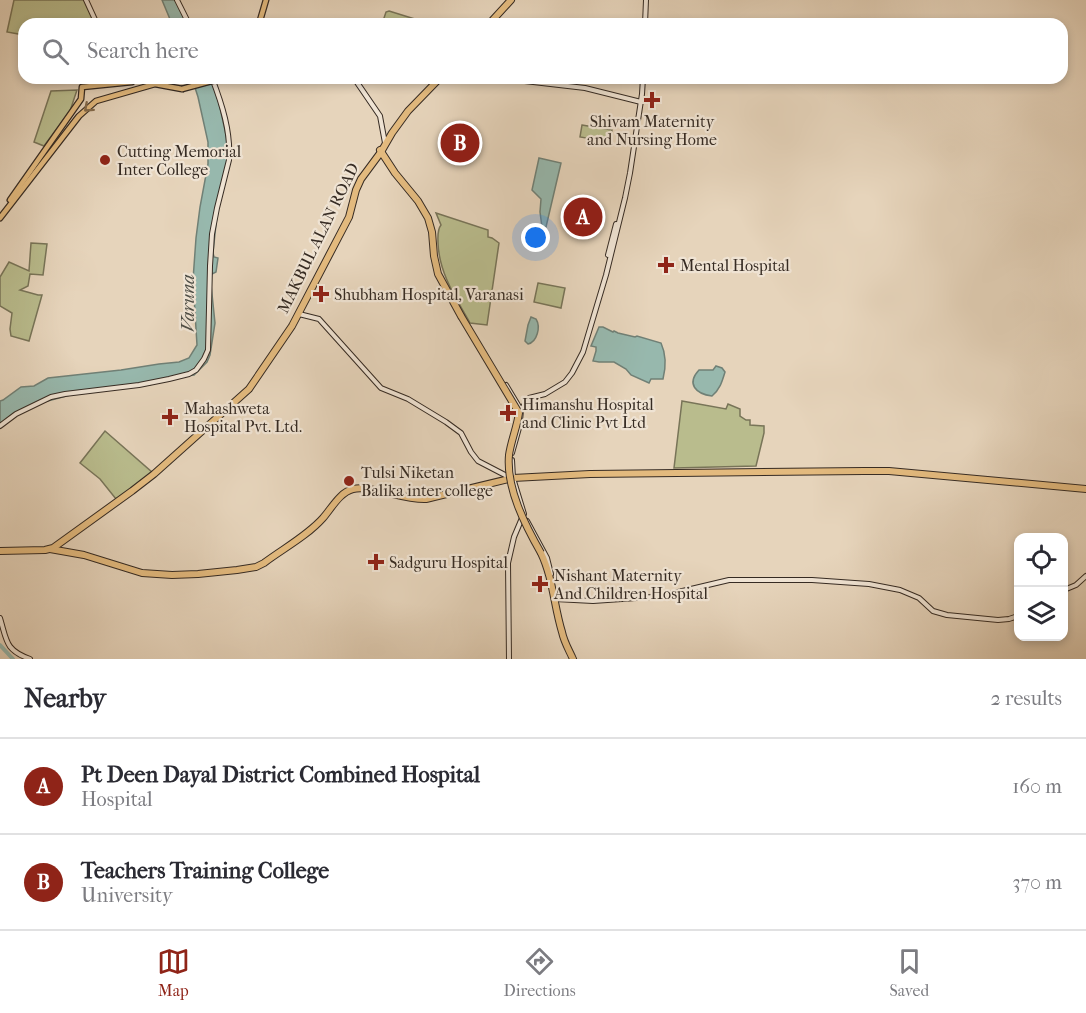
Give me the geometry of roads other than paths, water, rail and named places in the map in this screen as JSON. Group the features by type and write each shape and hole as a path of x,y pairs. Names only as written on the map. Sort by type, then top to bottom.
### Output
{"highway":[{"path":"494,18 511,0"},
{"path":"434,84 408,111 381,150 386,161 418,201 428,218 438,274 519,413 510,454 513,486 522,517 545,561 562,633 572,659"},
{"name":"MAKBUL ALAN ROAD","path":"49,548 154,474 253,384 298,314 350,217 358,185 381,150"},
{"name":"MAKBUL ALAN ROAD","path":"243,395 290,325 348,215 356,183 381,150"},
{"path":"0,550 49,548 81,552 138,570 201,573 237,570 261,565 309,530 323,518 342,495 351,489 363,489 413,499 435,498 497,482 509,476 889,471 1086,489"},
{"name":"MAKBUL ALAN ROAD","path":"0,550 51,546 124,496"}],"main road":[{"path":"261,18 266,0"},
{"path":"0,218 81,99 82,87 112,84"},
{"path":"0,212 79,116 96,101 155,84"},
{"path":"160,84 182,89 199,84"}],"street":[{"path":"86,0 94,18"},
{"path":"177,0 186,18"},
{"path":"645,18 646,0"},
{"path":"140,84 143,88"},
{"path":"0,426 16,414 51,397 88,390 139,385 186,375 195,370 204,358 208,345 212,234 230,153 225,119 214,84"},
{"path":"358,84 380,116 381,150"},
{"path":"563,84 588,87 641,101"},
{"path":"553,588 543,558 521,520 506,455 518,415 529,398 545,394 568,379 583,352 606,275 625,198 642,84"},
{"path":"460,314 462,313 521,410 522,416 509,476 524,515 547,558 553,588"},
{"path":"298,314 319,319 381,388 408,399 450,425 461,434 478,461 509,476"},
{"path":"460,314 472,340 518,415"},
{"path":"509,659 508,563 514,537 524,515"},
{"path":"1068,588 1086,576"},
{"path":"555,602 654,596 729,580 812,580 869,584 900,590 919,598 933,611 947,615 998,620 1014,617"},
{"path":"0,618 10,649 30,659"}],"water":[{"path":"162,0 176,0 184,18 170,18"},
{"path":"194,84 214,84 229,148 227,174 218,205 213,253 214,257 218,258 216,272 210,275 215,323 207,362 194,375 158,380 150,385 74,394 40,403 12,416 0,427 0,401 21,387 34,386 48,378 179,362 189,358 197,345 193,280 200,207 208,164 208,142"},
{"path":"539,158 561,163 546,227 542,227 541,199 532,190"},
{"path":"531,317 536,319 538,330 534,340 528,344 525,341"},
{"path":"599,327 661,343 665,361 663,379 651,379 649,383 631,375 614,362 593,361 596,347 591,346"},
{"path":"716,366 725,372 717,391 712,396 697,391 693,384 695,375 699,370 713,370"}],"waterway":[{"name":"Varuna","path":"0,645 13,659"}],"place":[{"name":"Shivam Maternity and Nursing Home","path":"652,100"},
{"name":"Teachers Training College","path":"460,143"},
{"name":"Cutting Memorial Inter College","path":"105,160"},
{"name":"Pt Deen Dayal District Combined Hospital","path":"583,217"},
{"name":"Mental Hospital","path":"666,265"},
{"name":"Shubham Hospital, Varanasi","path":"321,294"},
{"name":"Himanshu Hospital and Clinic Pvt Ltd","path":"508,413"},
{"name":"Mahashweta Hospital Pvt. Ltd.","path":"170,417"},
{"name":"Tulsi Niketan Balika inter college","path":"349,481"},
{"name":"Sadguru Hospital","path":"376,562"},
{"name":"Nishant Maternity And Children Hospital","path":"540,584"}]}
